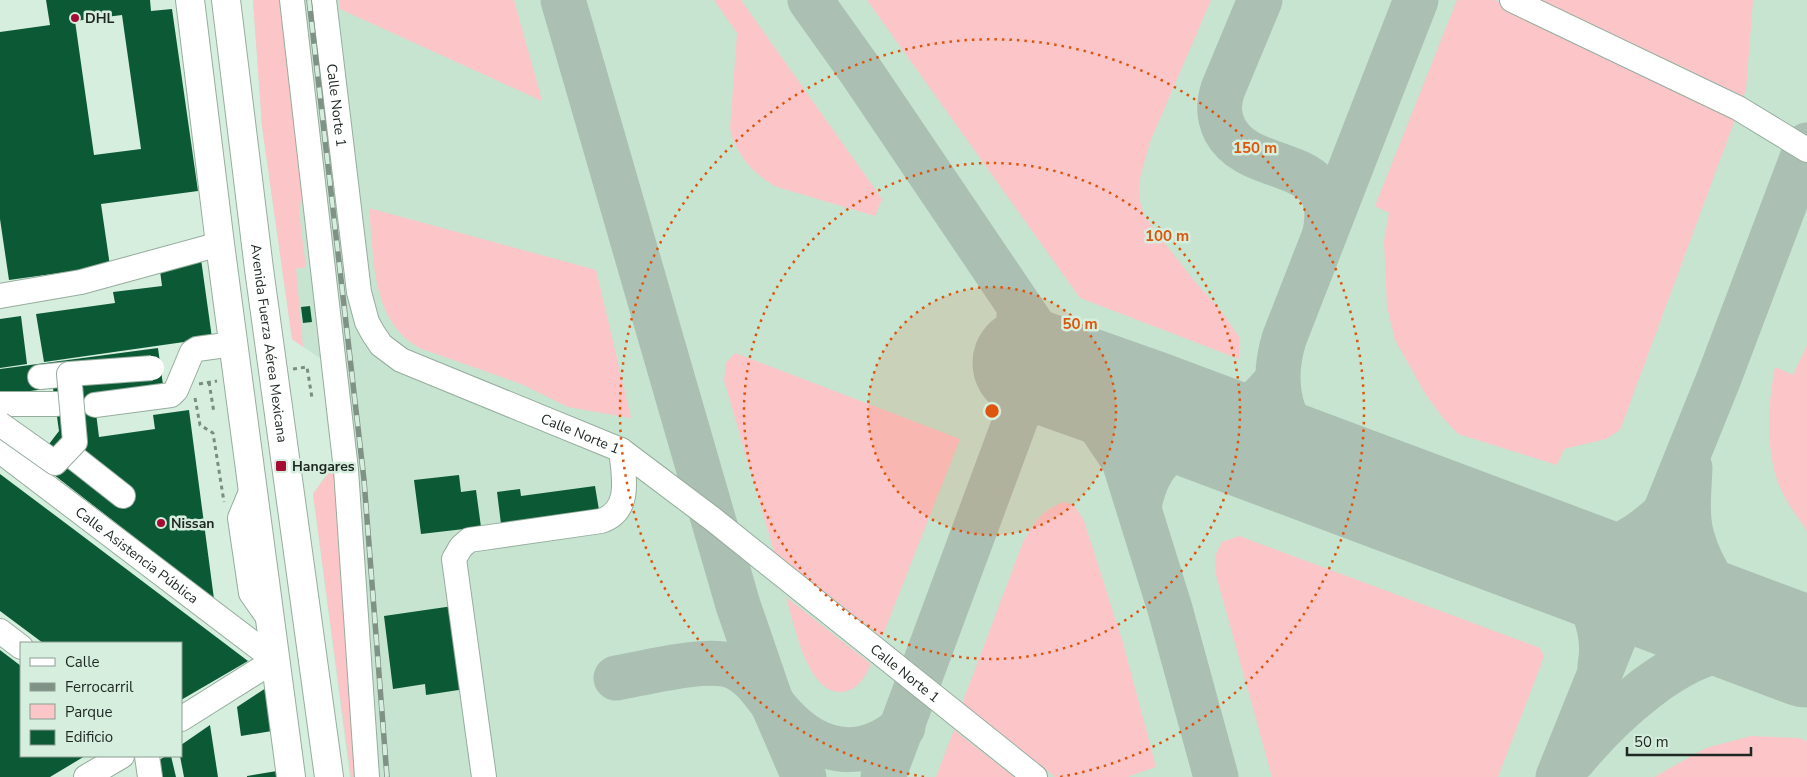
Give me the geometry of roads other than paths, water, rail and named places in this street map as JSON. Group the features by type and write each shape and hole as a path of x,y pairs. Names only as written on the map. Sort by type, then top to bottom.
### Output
{"main road":[{"path":"190,0 220,244 291,777"},
{"name":"Avenida Fuerza Aérea Mexicana","path":"226,0 259,269 329,777"}],"street":[{"path":"199,0 228,240 302,777"},
{"path":"216,0 228,104 318,777"},
{"path":"292,0 334,350 351,535 367,777"},
{"name":"Calle Norte 1","path":"324,0 359,292 367,322 381,345 400,360 452,383 621,450 722,526 1035,777"},
{"path":"1512,0 1738,108 1807,150"},
{"path":"0,296 81,282 220,244"},
{"path":"95,405 172,395 192,352 196,349 233,344"},
{"path":"40,377 152,368"},
{"path":"0,424 55,463 68,452 75,442 69,374"},
{"path":"0,404 56,404"},
{"path":"484,777 454,559 461,547 469,540 601,521 612,517 620,508 623,499 624,484 621,450"},
{"name":"Calle Asistencia Pública","path":"0,451 275,660"},
{"path":"68,452 122,496"},
{"path":"0,631 20,646"},
{"path":"182,718 275,660"},
{"path":"86,777 120,757"},
{"path":"147,757 150,777"}],"railway":[{"path":"309,0 364,480 387,777"}],"place":[{"name":"DHL","path":"75,18"},
{"name":"Hangares","path":"281,466"},
{"name":"Nissan","path":"161,523"}]}
